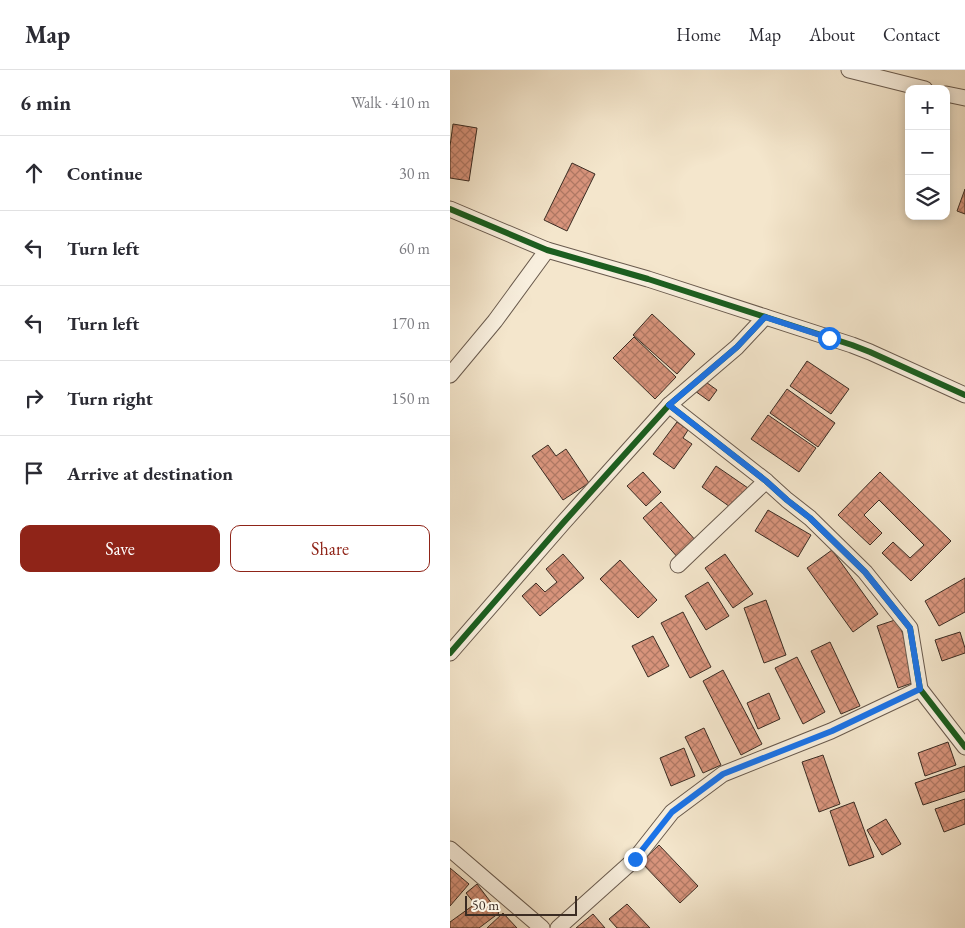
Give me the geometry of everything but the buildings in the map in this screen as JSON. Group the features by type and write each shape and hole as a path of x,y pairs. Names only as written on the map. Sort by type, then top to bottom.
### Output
{"street":[{"path":"849,70 909,85"},
{"path":"950,95 965,98"},
{"path":"450,209 547,250 648,279 870,352 965,395"},
{"path":"450,375 494,321 547,250"},
{"path":"450,653 669,405 737,347 765,317"},
{"path":"669,405 810,518 865,572 910,628 920,689 965,747"},
{"path":"678,565 766,481"},
{"path":"558,928 635,859 672,812 723,774 832,731 920,689"},
{"path":"450,849 542,928"}],"cycle path":[{"path":"450,209 547,250 648,279 852,345 965,395"},
{"path":"450,653 669,405 737,347 765,317"},
{"path":"669,405 810,518 865,572 910,628 920,689 965,747"}],"route":[{"path":"635,859 672,812 723,774 832,731 920,689 910,628 865,572 810,518 669,405 737,347 765,317 829,338"}]}
